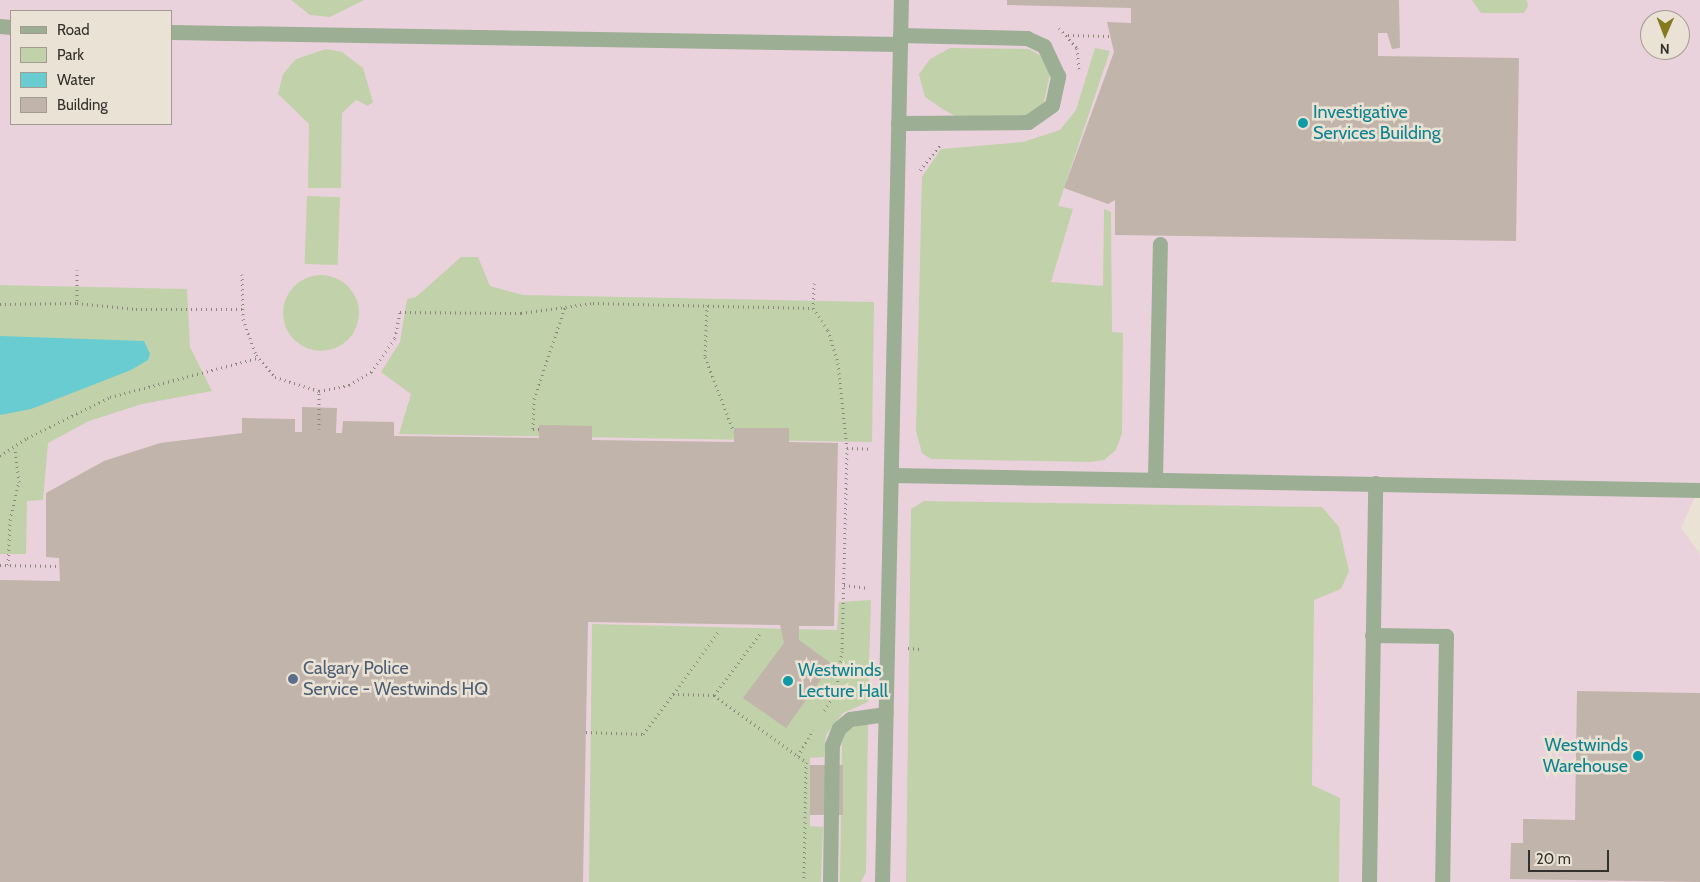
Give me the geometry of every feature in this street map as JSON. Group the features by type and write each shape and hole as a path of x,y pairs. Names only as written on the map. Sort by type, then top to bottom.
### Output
{"lane":[{"path":"882,882 901,0"},
{"path":"172,32 900,39 973,36 1027,38 1044,46 1058,76 1052,105 1038,118 1017,124 898,123"},
{"path":"1156,478 1160,244"},
{"path":"892,475 1156,478 1700,490"},
{"path":"1369,882 1374,483"},
{"path":"1372,635 1446,636 1442,882"},
{"path":"830,882 832,745 840,728 850,719 886,714"}],"path":[{"path":"1051,24 1067,34 1077,48 1078,75"},
{"path":"1067,34 1110,36"},
{"path":"919,174 934,148 949,141"},
{"path":"76,303 77,270"},
{"path":"242,274 242,309 246,334 258,358 275,377 319,391 349,385 371,372 395,338 400,312 521,313 565,306 707,305 813,308"},
{"path":"814,283 813,308 828,330 838,363 847,448 842,651 836,693 821,716"},
{"path":"0,304 76,303 136,309 242,309"},
{"path":"707,305 704,357 734,432"},
{"path":"539,429 533,429 534,399 565,306"},
{"path":"0,456 110,397 258,358"},
{"path":"319,391 319,429"},
{"path":"847,448 892,445"},
{"path":"8,565 10,520 19,482 15,448"},
{"path":"0,565 60,566"},
{"path":"586,732 643,734 719,631"},
{"path":"714,695 761,632"},
{"path":"673,694 714,695 806,762 804,882"},
{"path":"798,756 816,724"}],"shaded area":[{"path":"0,0 1700,0 1700,485 1681,528 1700,554 1700,882 0,882"}],"green space":[{"path":"291,0 364,0 330,17 310,15"},
{"path":"1472,0 1527,0 1528,6 1524,13 1481,13"},
{"path":"950,48 1029,49 1043,57 1050,73 1043,107 1029,115 957,117 944,110 925,97 919,74 930,59"},
{"path":"1095,48 1110,51 1058,206 1073,209 1051,282 1103,286 1104,209 1111,212 1112,332 1123,333 1122,433 1116,450 1104,460 1091,462 931,459 922,453 916,431 922,177 941,149 1023,142 1060,130 1076,110"},
{"path":"326,49 342,52 363,68 373,102 368,106 356,100 342,113 341,188 308,188 309,124 278,94 283,74 296,59"},
{"path":"307,196 340,197 338,265 305,264"},
{"path":"461,257 478,257 490,286 523,295 874,302 872,442 399,434 411,394 381,372 400,342 407,299 416,297"},
{"path":"321,275 336,278 348,286 356,298 359,313 356,328 348,340 336,348 321,351 306,348 294,340 286,328 283,313 286,298 294,286 306,278"},
{"path":"0,285 187,289 190,347 212,391 142,404 89,421 48,443 43,500 27,501 26,554 0,554"},
{"path":"924,501 1322,507 1339,527 1349,571 1341,589 1314,600 1312,785 1340,798 1339,882 906,882 911,509"},
{"path":"871,600 868,702 843,713 826,735 824,757 810,758 810,826 823,827 821,882 589,882 592,624 837,630 839,602"},
{"path":"865,722 868,725 866,872 861,882 840,882 842,743 846,731"}],"water":[{"path":"0,336 144,341 150,354 148,360 131,370 31,409 0,415"}],"building":[{"name":"Investigative Services Building","path":"1007,0 1399,0 1400,48 1392,49 1387,33 1378,33 1378,56 1519,58 1516,241 1115,235 1115,200 1108,204 1064,188 1114,52 1107,22 1131,23 1131,8 1007,5"},
{"name":"Calgary Police Service - Westwinds HQ","path":"302,407 337,408 336,433 342,433 343,421 394,422 394,436 539,438 539,425 592,426 592,440 734,442 734,428 789,428 789,442 838,443 834,626 799,626 799,640 832,664 786,728 743,698 784,643 780,625 588,622 583,882 0,882 0,580 60,581 59,558 46,557 46,493 104,461 160,443 242,433 242,418 295,419 295,432 302,432"},
{"name":"Westwinds Warehouse","path":"1577,691 1700,693 1700,882 1510,879 1511,843 1523,843 1523,819 1575,820"},
{"path":"810,765 843,765 843,815 810,815"}],"place":[{"name":"Investigative Services Building","path":"1303,123"},
{"name":"Calgary Police Service - Westwinds HQ","path":"293,679"},
{"name":"Westwinds Lecture Hall","path":"788,681"},
{"name":"Westwinds Warehouse","path":"1638,756"}]}
